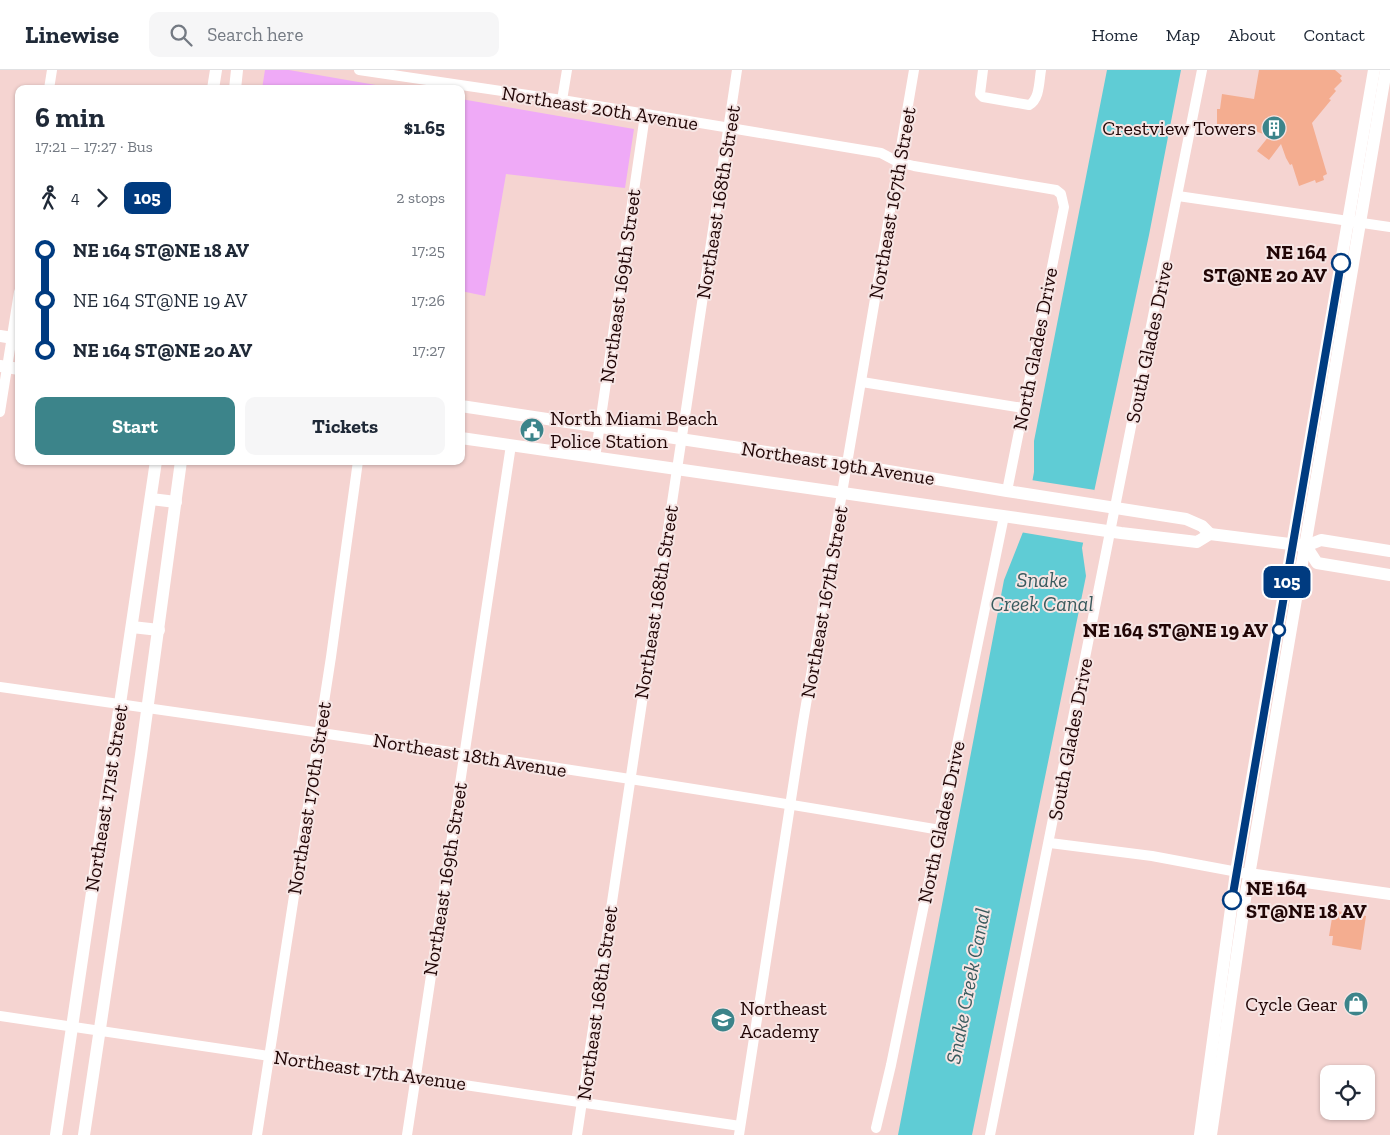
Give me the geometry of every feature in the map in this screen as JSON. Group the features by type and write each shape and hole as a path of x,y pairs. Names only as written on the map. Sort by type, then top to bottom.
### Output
{"street":[{"path":"50,85 52,70"},
{"path":"214,85 216,70"},
{"path":"235,85 237,70"},
{"name":"Northeast 20th Avenue","path":"359,70 417,75 729,129 881,153 898,162 914,166 1049,188 1061,194 1064,207"},
{"path":"562,100 567,70"},
{"name":"Northeast 168th Street","path":"578,1135 676,469 738,70"},
{"name":"Northeast 167th Street","path":"740,1130 792,804 803,722 914,70"},
{"path":"983,70 980,94 983,97 1029,104 1034,102 1036,97 1041,70"},
{"name":"South Glades Drive","path":"990,1135 1050,843 1202,70"},
{"path":"1355,221 1374,70"},
{"path":"1200,1135 1236,872 1292,546 1315,452 1355,221 1386,70"},
{"name":"Northeast 169th Street","path":"595,458 646,115"},
{"path":"1178,196 1390,227"},
{"name":"North Glades Drive","path":"1007,491 1064,207"},
{"path":"0,412 9,367 10,337 15,312"},
{"path":"862,382 1023,408"},
{"name":"Northeast 19th Avenue","path":"465,407 847,464 1186,519 1202,526 1210,534 1292,546 1306,546 1321,540 1390,551"},
{"name":"Northeast 19th Avenue","path":"465,439 1111,532 1196,542 1210,534"},
{"name":"Northeast 169th Street","path":"407,1135 511,445"},
{"path":"1211,1135 1249,874 1306,546 1315,452"},
{"name":"Northeast 171st Street","path":"56,1135 155,465"},
{"name":"Northeast 171st Street","path":"84,1135 159,630 181,465"},
{"name":"Northeast 170th Street","path":"257,1135 319,732 357,465"},
{"path":"151,499 176,502"},
{"name":"North Glades Drive","path":"876,1128 940,830 1004,516"},
{"path":"1306,546 1318,563 1390,575"},
{"path":"132,626 159,630"},
{"name":"Northeast 18th Avenue","path":"0,687 319,732 630,779 792,804 940,830"},
{"path":"1050,843 1152,856 1236,872 1390,894"},
{"name":"Northeast 17th Avenue","path":"0,1016 415,1078 502,1089 740,1130"}],"shaded area":[{"path":"265,70 289,70 376,85 263,85"},
{"path":"465,100 634,129 625,188 506,174 485,296 465,292"}],"water":[{"name":"Snake Creek Canal","path":"1107,70 1181,70 1149,235 1082,548 1086,576 972,1135 898,1135 1004,580 1023,532 1034,472 1034,441"}],"pier":[{"path":"1031,480 1095,490 1085,543 1020,532"}],"building":[{"name":"Crestview Towers","path":"1259,70 1335,70 1342,76 1340,78 1342,81 1334,89 1336,91 1329,99 1331,100 1312,123 1327,174 1323,176 1324,180 1316,183 1315,180 1299,186 1292,164 1290,165 1286,158 1281,144 1269,160 1257,151 1269,136 1252,130 1217,124 1217,109 1220,109 1222,94 1254,99"},
{"path":"1337,911 1366,916 1361,950 1332,945 1333,936 1329,936 1332,918 1336,918"}],"bus line":[{"name":"105","path":"1232,900 1341,263"}],"place":[{"name":"Crestview Towers","path":"1274,128"},
{"name":"NE 164 ST@NE 20 AV","path":"1341,263"},
{"name":"North Miami Beach Police Station","path":"532,430"},
{"name":"NE 164 ST@NE 19 AV","path":"1279,630"},
{"name":"NE 164 ST@NE 18 AV","path":"1232,900"},
{"name":"Cycle Gear","path":"1356,1004"},
{"name":"Northeast Academy","path":"723,1020"}]}
